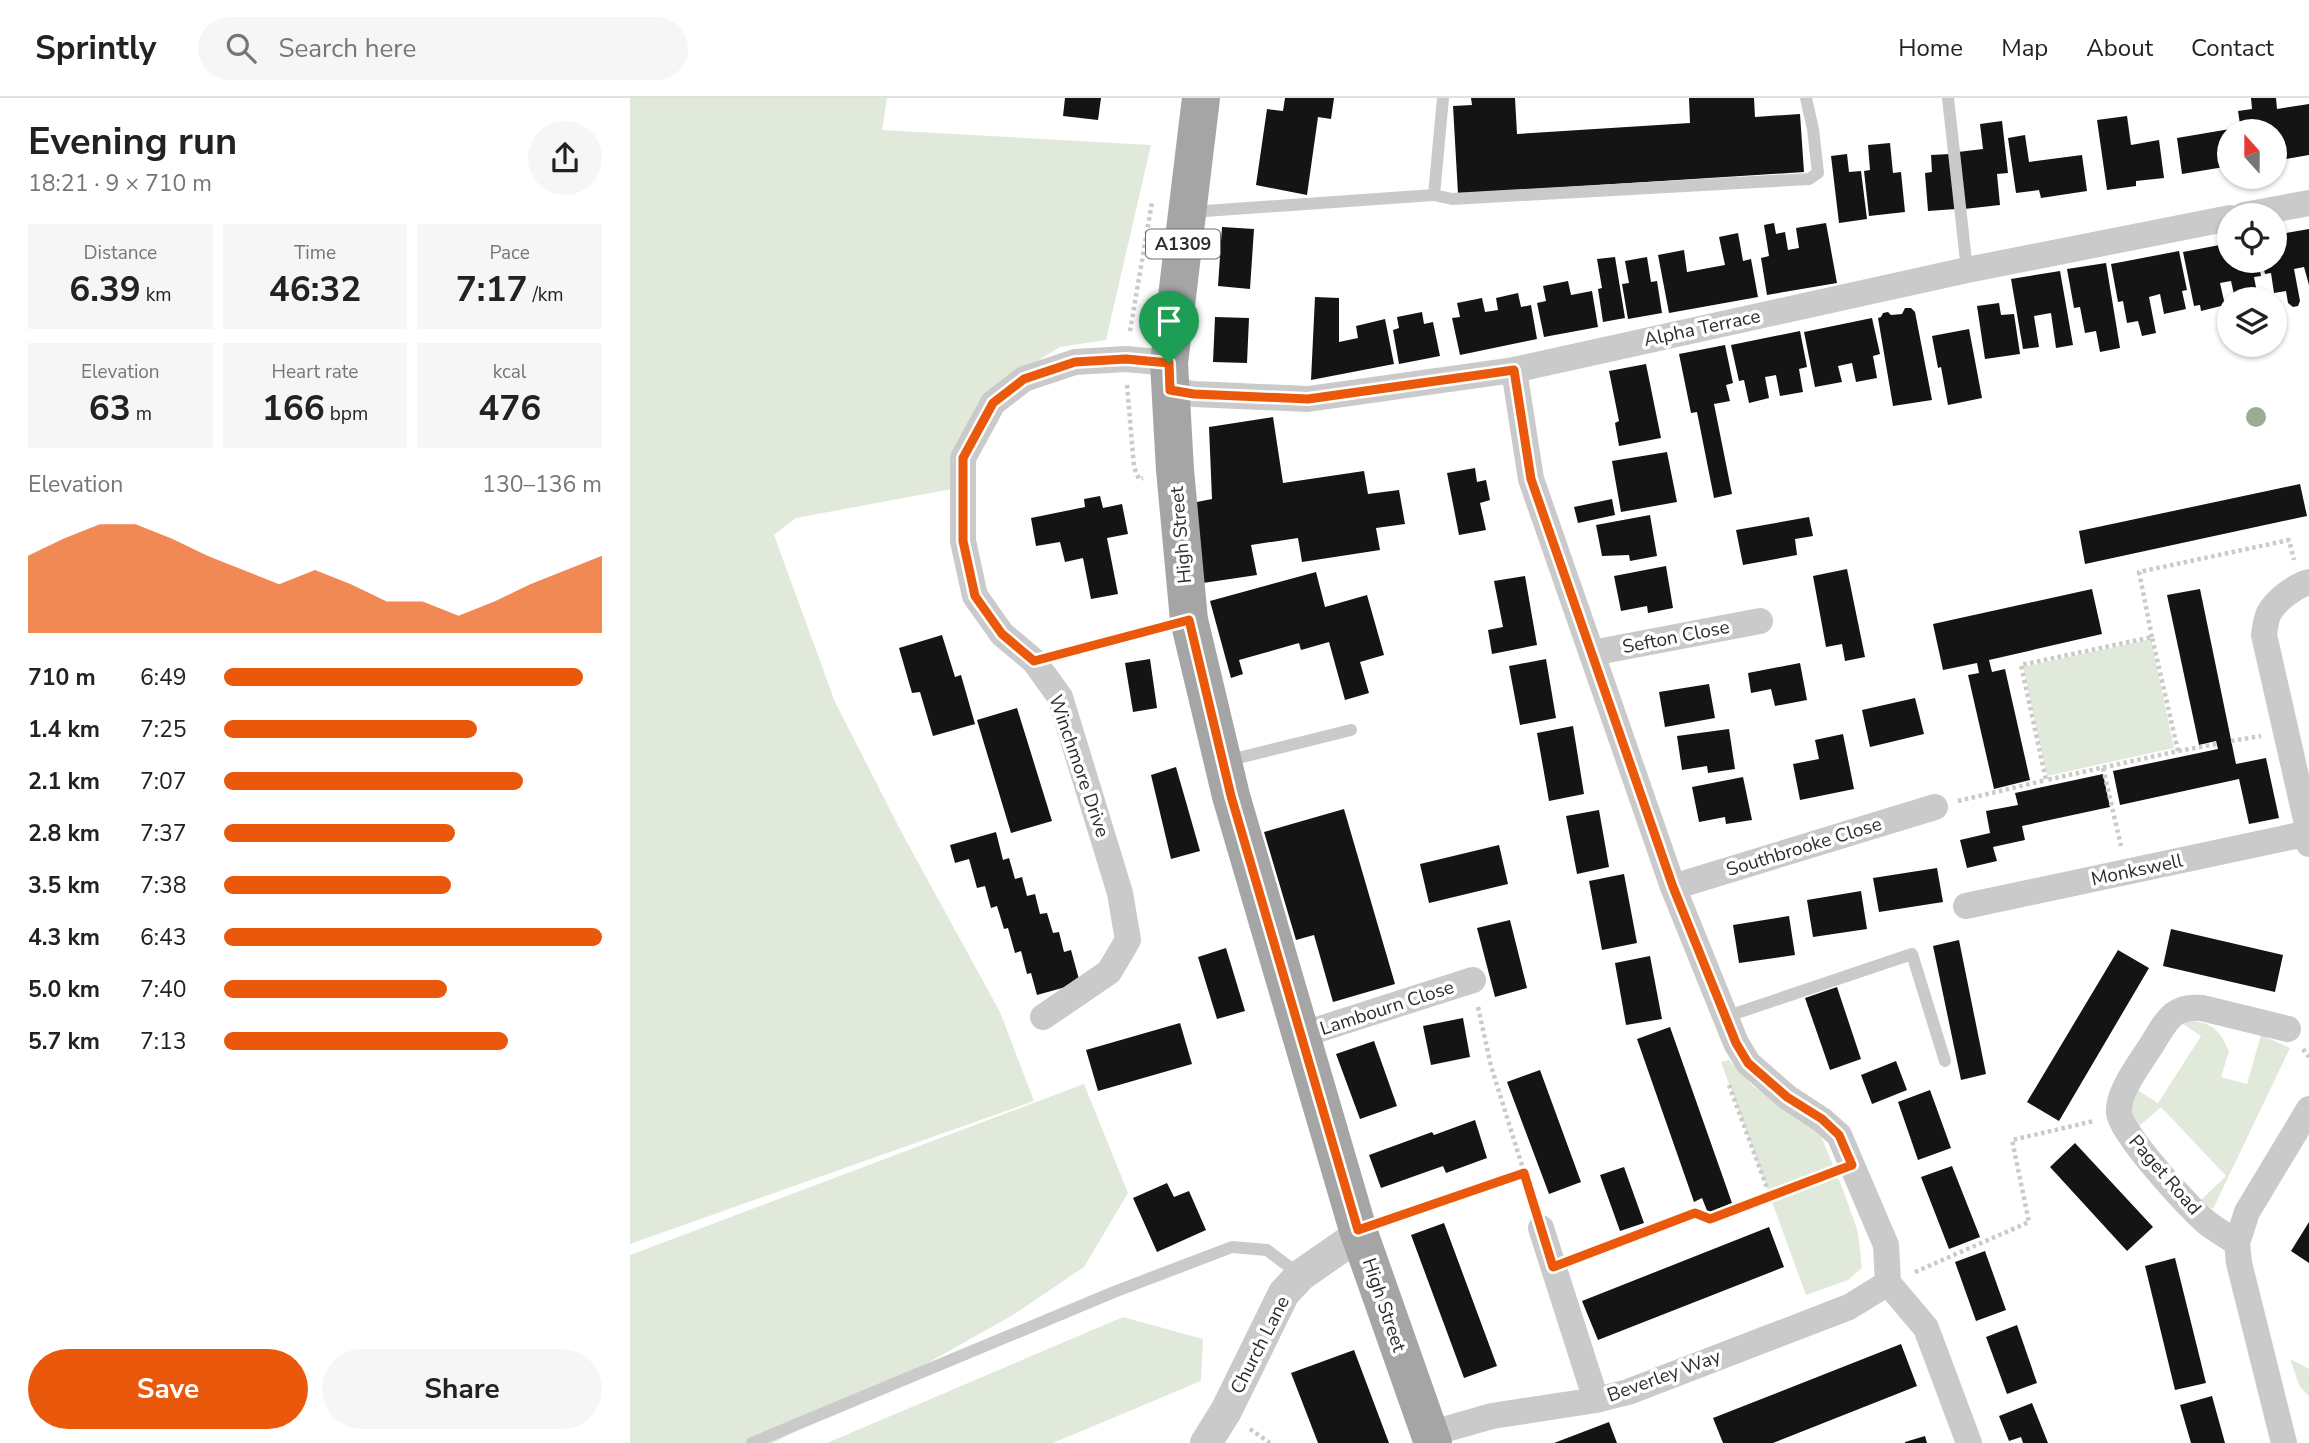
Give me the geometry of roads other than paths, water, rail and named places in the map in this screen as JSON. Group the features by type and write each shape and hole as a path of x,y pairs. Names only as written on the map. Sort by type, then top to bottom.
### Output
{"main road":[{"name":"High Street","path":"1201,98 1170,205 1169,377 1189,620 1231,796 1359,1232 1431,1438"}],"street":[{"path":"2287,207 2309,203"},
{"name":"Alpha Terrace","path":"1169,377 1194,394 1308,399 1514,370 1967,270 2217,221"},
{"name":"Winchmore Drive","path":"1043,1017 1109,972 1128,940 1120,893 1060,697 1034,661 1002,634 975,596 963,541 963,458 993,403 1024,379 1075,362 1126,359 1169,377"},
{"path":"1514,370 1531,479 1673,887 1736,1043 1748,1063 1787,1097 1822,1119 1839,1135 1886,1245 1888,1283 1926,1328 1969,1443"},
{"path":"2305,583 2287,594 2270,612 2264,635 2309,833 2309,844"},
{"name":"Sefton Close","path":"1592,653 1760,621"},
{"name":"Southbrooke Close","path":"1673,887 1936,807"},
{"name":"Monkswell","path":"1966,906 2309,833"},
{"name":"Lambourn Close","path":"1301,1035 1473,981"},
{"name":"Paget Road","path":"2237,1243 2206,1222 2126,1130 2119,1114 2121,1101 2127,1085 2166,1021 2177,1011 2189,1007 2202,1008 2288,1029"},
{"path":"2284,1443 2239,1263 2237,1243 2246,1212 2309,1109"},
{"path":"1541,1228 1596,1400"},
{"name":"Church Lane","path":"1206,1443 1226,1411 1284,1293 1301,1275 1359,1232"},
{"name":"Beverley Way","path":"1431,1438 1492,1416 1596,1400 1628,1392 1849,1307 1888,1283"}],"lane":[{"path":"1434,195 1443,98"},
{"path":"1170,205 1434,195 1452,199 1809,179 1818,173 1814,129 1806,98"},
{"path":"1948,98 1967,270"},
{"path":"1224,761 1351,730"},
{"path":"1725,1017 1912,954 1945,1060"},
{"path":"752,1443 1115,1292 1232,1247 1267,1250 1301,1275"}]}
